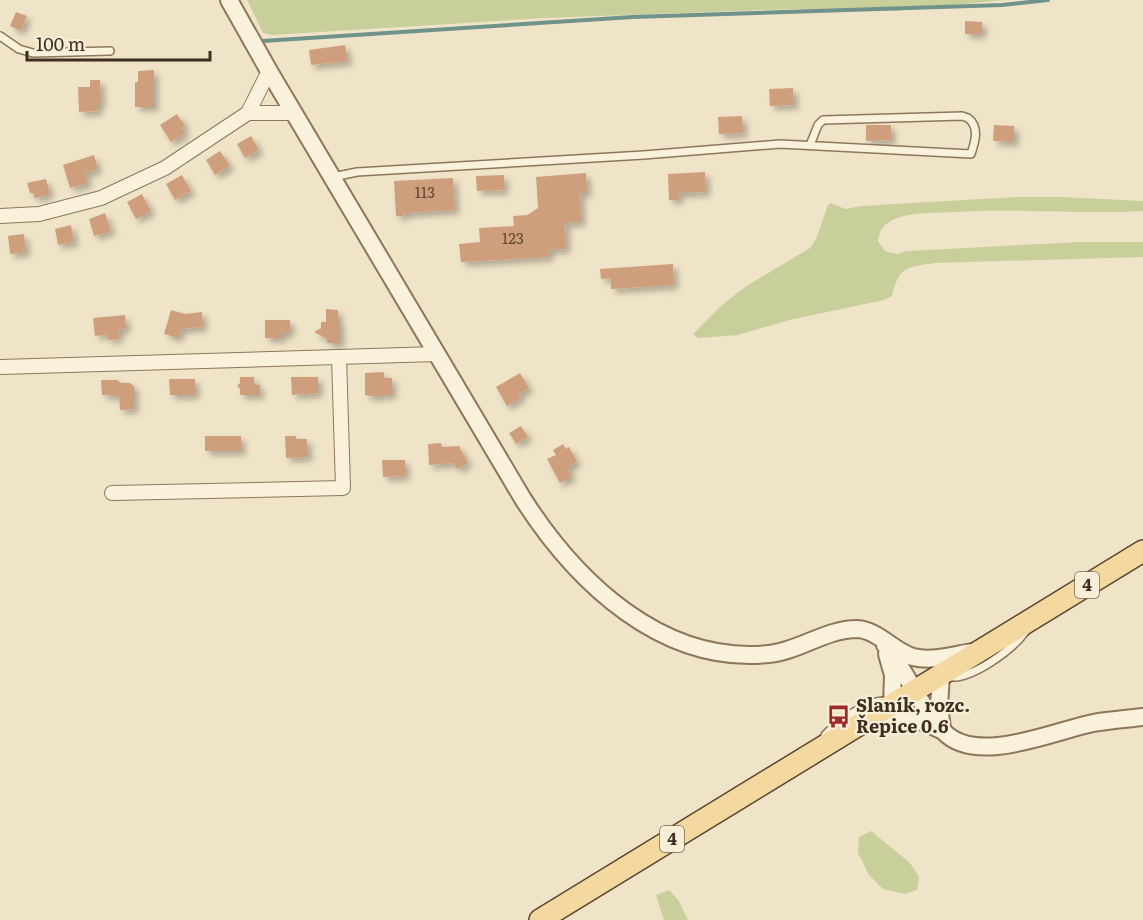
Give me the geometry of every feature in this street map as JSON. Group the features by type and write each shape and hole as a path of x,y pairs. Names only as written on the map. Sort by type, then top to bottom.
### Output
{"main road":[{"name":"4","path":"540,920 1143,551"}],"street":[{"path":"229,0 539,525 583,577 601,593 638,621 656,631 714,651 747,655 772,654 844,631 863,630 906,654 920,658 939,658 982,650"},
{"path":"0,216 39,214 101,198 165,168 248,113 269,71"},
{"path":"248,113 294,113"},
{"path":"0,366 437,354"},
{"path":"112,493 343,488 339,357"},
{"path":"879,637 944,732"},
{"path":"879,637 892,668 892,705"},
{"path":"941,675 939,706 944,732"},
{"path":"856,727 894,718 911,718 926,723 965,744 988,747 1094,723 1143,717"}],"lane":[{"path":"0,36 19,49 33,53 110,51"},
{"path":"333,177 369,171 663,154 780,144 971,154 976,139 973,121 962,116 823,120 818,125 810,145"},
{"path":"941,675 951,678 964,676 1002,654 1018,641 1032,620"},
{"path":"804,758 837,724 877,701 892,705"}],"green space":[{"path":"247,0 1005,0 893,11 795,9 544,18 272,35 263,33"},
{"path":"1016,197 1143,201 1143,211 979,211 913,214 888,223 880,232 878,241 885,251 897,254 906,251 1078,242 1143,242 1143,257 935,263 911,267 901,273 892,296 884,300 789,320 738,335 698,338 693,334 722,305 745,287 810,248 816,239 828,205 831,203 845,209 861,206"},
{"path":"871,831 910,863 919,877 917,890 905,894 883,889 869,875 858,853 859,837"},
{"path":"669,890 679,901 688,920 664,920 656,895"}],"building":[{"path":"16,12 27,16 21,31 10,26"},
{"path":"965,21 982,22 982,34 965,34"},
{"path":"345,45 348,61 311,65 309,50"},
{"path":"154,70 154,107 135,107 135,82 138,82 138,71"},
{"path":"90,80 100,80 101,103 98,103 98,111 79,112 78,87 90,87"},
{"path":"793,88 794,105 770,106 769,89"},
{"path":"177,114 185,126 182,128 185,133 171,142 160,125"},
{"path":"742,116 743,133 719,134 718,117"},
{"path":"866,125 891,125 891,140 866,141"},
{"path":"994,125 1014,126 1014,142 993,141"},
{"path":"251,136 259,150 245,158 237,144"},
{"path":"220,151 230,166 215,175 206,160"},
{"path":"94,155 98,169 85,173 88,183 70,188 63,165"},
{"path":"705,172 706,192 678,193 679,200 669,200 668,174"},
{"path":"586,173 587,193 580,193 581,222 565,223 566,249 549,250 549,257 461,262 459,244 480,242 479,228 514,226 513,216 527,215 538,208 536,177"},
{"path":"182,175 191,191 175,200 166,184"},
{"path":"504,175 504,190 477,191 476,176"},
{"path":"453,178 455,210 405,213 403,216 396,216 394,181"},
{"path":"46,179 50,194 35,198 33,193 30,193 27,183"},
{"path":"142,194 151,211 136,219 127,202"},
{"path":"105,213 111,231 94,236 89,219"},
{"path":"71,225 74,242 58,245 55,229"},
{"path":"24,234 26,252 10,254 8,236"},
{"path":"673,264 674,285 611,289 611,278 601,279 600,269"},
{"path":"326,309 338,310 340,343 327,343 327,339 314,332 321,328 321,322 326,322"},
{"path":"171,310 185,314 202,312 203,327 181,329 178,338 164,334"},
{"path":"125,315 126,329 118,330 119,339 108,340 108,334 95,336 93,318"},
{"path":"265,320 290,320 290,333 282,333 282,338 265,338"},
{"path":"384,372 384,378 392,378 392,395 377,397 365,395 365,373"},
{"path":"520,373 529,388 519,394 521,397 507,406 496,387"},
{"path":"240,377 254,377 254,385 260,385 260,395 240,395 240,389 237,386 240,383"},
{"path":"291,377 318,377 318,393 292,395"},
{"path":"169,379 195,379 195,395 170,395"},
{"path":"101,380 117,380 134,386 134,409 120,410 119,396 102,395"},
{"path":"521,426 528,437 516,444 509,433"},
{"path":"205,436 241,436 241,451 205,451"},
{"path":"285,436 307,439 308,457 286,458"},
{"path":"441,443 442,447 459,446 468,463 457,469 453,463 429,465 428,444"},
{"path":"563,444 566,449 569,447 577,462 567,468 572,476 560,483 547,459 556,455 553,450"},
{"path":"382,460 405,460 405,476 383,477"}],"waterway":[{"path":"263,41 633,17 1002,5 1048,0"}],"place":[{"name":"Slaník, rozc. Řepice 0.6","path":"838,716"}]}
